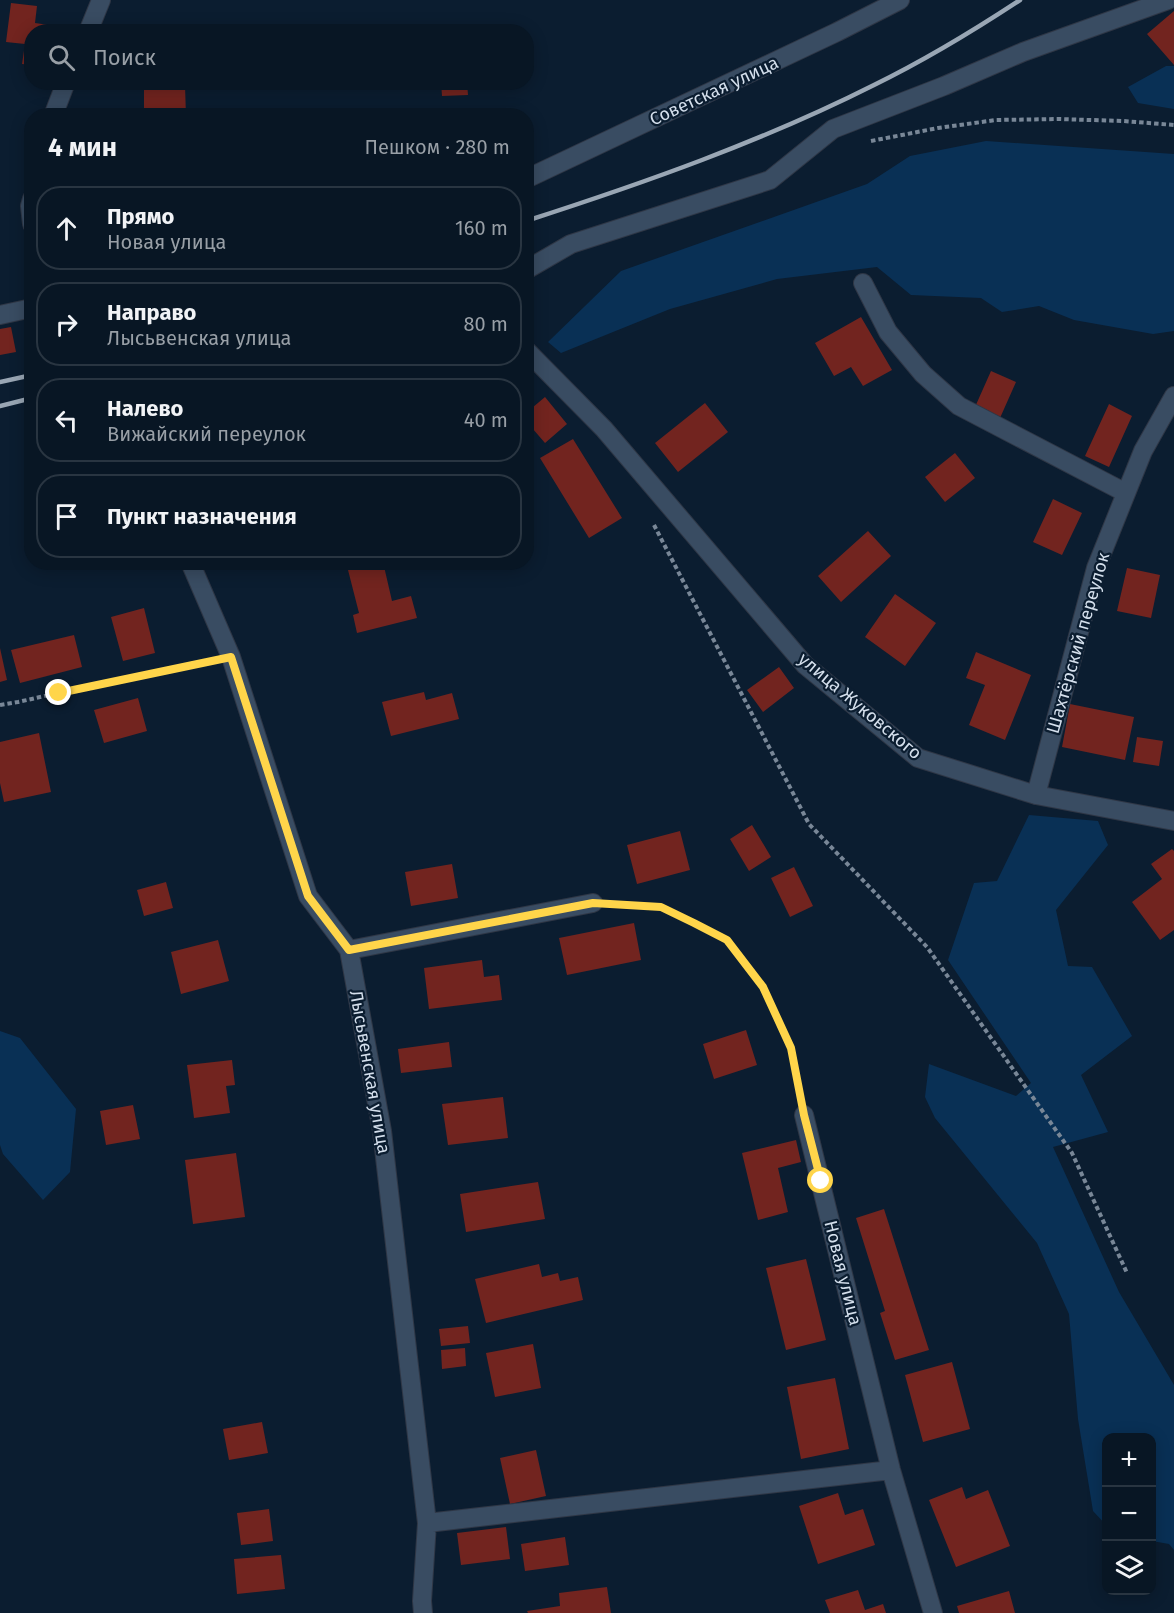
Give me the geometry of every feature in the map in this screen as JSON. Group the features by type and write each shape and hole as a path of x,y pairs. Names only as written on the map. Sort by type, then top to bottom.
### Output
{"street":[{"path":"91,24 101,0"},
{"name":"Советская улица","path":"534,175 900,0"},
{"path":"534,265 571,244 770,180 833,129 944,86 1023,52 1168,0"},
{"path":"56,108 63,90"},
{"path":"863,283 888,332 922,374 959,406 1126,493"},
{"path":"0,315 24,310"},
{"name":"улица Жуковского","path":"534,358 604,429 805,665 918,758 1036,795 1174,821"},
{"name":"Шахтёрский переулок","path":"1036,795 1096,568 1143,451 1174,396"},
{"name":"Лысьвенская улица","path":"193,570 231,657 308,896 349,950 382,1131 427,1523 423,1613"},
{"path":"349,950 593,903"},
{"name":"Новая улица","path":"804,1115 891,1470 933,1613"},
{"path":"427,1523 891,1470"}],"path":[{"path":"860,143 996,120 1124,121 1174,126"},
{"path":"654,524 809,824 927,946 1072,1153 1127,1273"},
{"path":"0,705 231,657"},
{"path":"593,903 661,907 727,940 763,987 791,1048 804,1115"}],"shaded area":[{"path":"1166,66 1174,66 1174,109 1138,103 1128,87"},
{"path":"986,141 1174,154 1174,331 1153,334 1074,320 1039,306 1002,312 981,298 911,295 877,267 777,279 670,309 561,353 548,342 621,271 867,184 910,156"},
{"path":"1029,815 1098,821 1108,845 1056,910 1068,966 1092,967 1132,1036 1081,1075 1108,1132 1053,1147 1119,1292 1174,1385 1174,1550 1169,1544 1156,1542 1156,1433 1102,1433 1102,1521 1093,1511 1078,1419 1069,1314 1037,1243 935,1118 925,1097 929,1064 1016,1096 1031,1083 948,960 974,883 997,881"},
{"path":"0,1031 20,1038 76,1109 70,1172 43,1200 3,1154 0,1145"}],"building":[{"path":"11,3 37,6 35,23 42,24 24,24 24,44 6,42"},
{"path":"1174,11 1174,65 1147,34"},
{"path":"144,90 185,90 186,108 144,108"},
{"path":"442,90 468,90 468,95 442,96"},
{"path":"861,317 892,370 863,386 851,367 834,376 815,343"},
{"path":"11,327 16,352 0,355 0,329"},
{"path":"991,371 1016,382 1000,418 975,407"},
{"path":"545,397 567,424 545,443 534,430 534,406"},
{"path":"705,403 728,432 678,472 655,443"},
{"path":"1109,404 1132,416 1109,467 1085,456"},
{"path":"573,439 622,518 589,538 540,458"},
{"path":"955,453 975,478 945,502 925,477"},
{"path":"1053,499 1082,513 1062,555 1033,542"},
{"path":"868,531 891,556 841,602 818,576"},
{"path":"1127,568 1160,575 1151,618 1117,611"},
{"path":"348,570 385,570 392,601 411,596 417,618 357,633 353,615 359,613"},
{"path":"895,594 936,623 905,666 865,637"},
{"path":"144,608 155,653 123,661 111,617"},
{"path":"74,635 82,667 20,683 11,650"},
{"path":"0,648 7,680 0,682"},
{"path":"976,652 1031,675 1005,740 969,725 985,685 966,678"},
{"path":"779,667 794,688 763,712 747,690"},
{"path":"424,692 426,700 452,693 459,719 391,736 382,702"},
{"path":"138,698 147,731 104,743 94,710"},
{"path":"1070,704 1134,717 1125,760 1062,747"},
{"path":"39,733 51,792 4,802 0,783 0,742"},
{"path":"1137,737 1163,741 1159,766 1133,762"},
{"path":"752,825 771,857 749,871 730,839"},
{"path":"680,831 690,870 637,884 627,845"},
{"path":"1172,849 1174,851 1174,930 1160,940 1132,902 1162,879 1151,864"},
{"path":"452,864 458,898 411,906 405,872"},
{"path":"794,867 813,906 790,917 771,878"},
{"path":"166,882 173,908 144,916 137,890"},
{"path":"634,923 641,960 567,975 559,938"},
{"path":"218,940 229,981 181,994 171,952"},
{"path":"482,960 484,977 499,975 502,1000 429,1009 424,968"},
{"path":"746,1030 757,1065 714,1079 703,1044"},
{"path":"449,1042 452,1067 401,1073 398,1049"},
{"path":"232,1060 235,1085 226,1086 230,1113 194,1118 187,1065"},
{"path":"503,1097 508,1138 448,1145 442,1104"},
{"path":"133,1105 140,1139 106,1145 100,1111"},
{"path":"796,1140 801,1162 778,1168 788,1212 758,1220 742,1153"},
{"path":"236,1153 245,1217 193,1224 185,1160"},
{"path":"538,1182 545,1219 466,1232 460,1194"},
{"path":"884,1209 929,1350 895,1360 880,1313 885,1311 856,1218"},
{"path":"806,1259 826,1340 786,1350 766,1268"},
{"path":"539,1264 542,1277 558,1273 560,1281 578,1277 583,1300 486,1323 475,1279"},
{"path":"468,1326 470,1343 441,1346 439,1329"},
{"path":"533,1344 541,1388 495,1397 486,1353"},
{"path":"465,1348 466,1366 442,1369 441,1350"},
{"path":"952,1362 970,1429 923,1442 905,1375"},
{"path":"835,1378 849,1449 801,1459 787,1387"},
{"path":"262,1422 268,1453 229,1460 223,1429"},
{"path":"536,1450 546,1496 510,1504 500,1458"},
{"path":"962,1487 966,1499 988,1490 1010,1546 956,1567 929,1500"},
{"path":"838,1493 845,1515 863,1509 875,1545 818,1564 799,1506"},
{"path":"269,1509 273,1541 241,1545 237,1513"},
{"path":"506,1527 510,1559 461,1565 457,1533"},
{"path":"565,1537 569,1565 525,1571 521,1544"},
{"path":"281,1555 285,1589 237,1594 234,1559"},
{"path":"607,1587 611,1613 528,1613 527,1611 560,1606 559,1593"},
{"path":"858,1590 865,1610 883,1604 886,1613 830,1613 825,1600"},
{"path":"1009,1591 1015,1613 959,1613 957,1606"}],"railway":[{"path":"534,218 703,160 789,125 912,66 1020,0"},
{"path":"0,382 24,377"},
{"path":"0,406 24,400"}],"route":[{"path":"59,693 231,657 308,896 349,950 593,903 661,907 727,940 763,987 791,1048 804,1115 821,1181"}]}
